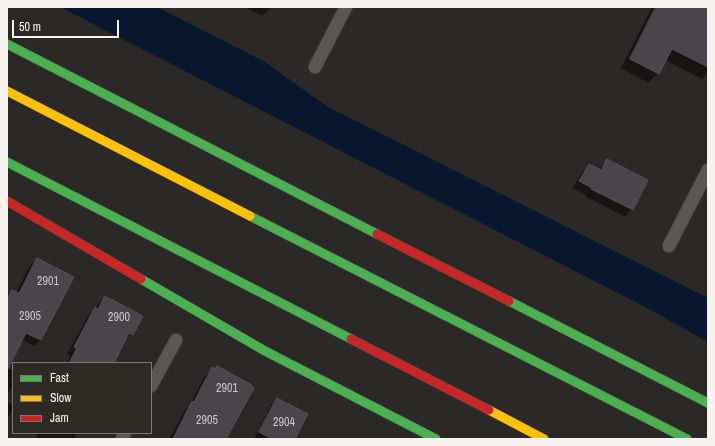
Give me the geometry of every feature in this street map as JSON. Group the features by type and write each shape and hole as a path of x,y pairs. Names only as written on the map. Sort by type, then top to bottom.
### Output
{"highway":[{"path":"7,44 708,403"},
{"path":"7,91 687,439"},
{"path":"7,162 544,439"},
{"path":"7,201 265,351 436,439"},
{"path":"260,221 495,351"}],"street":[{"path":"315,67 346,7"},
{"path":"668,246 708,170"},
{"path":"152,384 176,340"}],"water":[{"path":"60,7 157,7 265,62 328,107 708,298 708,342 647,308"}],"building":[{"path":"656,7 708,7 708,67 672,49 659,74 630,59"},
{"path":"607,159 648,180 633,210 591,189 592,188 579,181 589,164 601,170"},
{"path":"37,258 74,277 41,340 26,333 7,371 7,300 12,290 19,293"},
{"path":"105,296 143,316 133,335 129,333 114,362 70,362 77,348 74,347 95,307 98,309"},
{"path":"217,366 252,385 251,387 254,388 226,439 173,439 192,401 194,402 212,367 215,369"},
{"path":"277,398 308,414 295,439 272,439 259,432"}],"traffic: fast":[{"path":"7,44 377,234"},
{"path":"7,162 351,339"},
{"path":"250,216 687,439"},
{"path":"141,279 265,351 436,439"},
{"path":"509,301 708,403"}],"traffic: slow":[{"path":"7,91 250,216"},
{"path":"489,410 544,439"}],"traffic: jam":[{"path":"7,201 141,279"},
{"path":"377,234 509,301"},
{"path":"351,339 489,410"}]}
